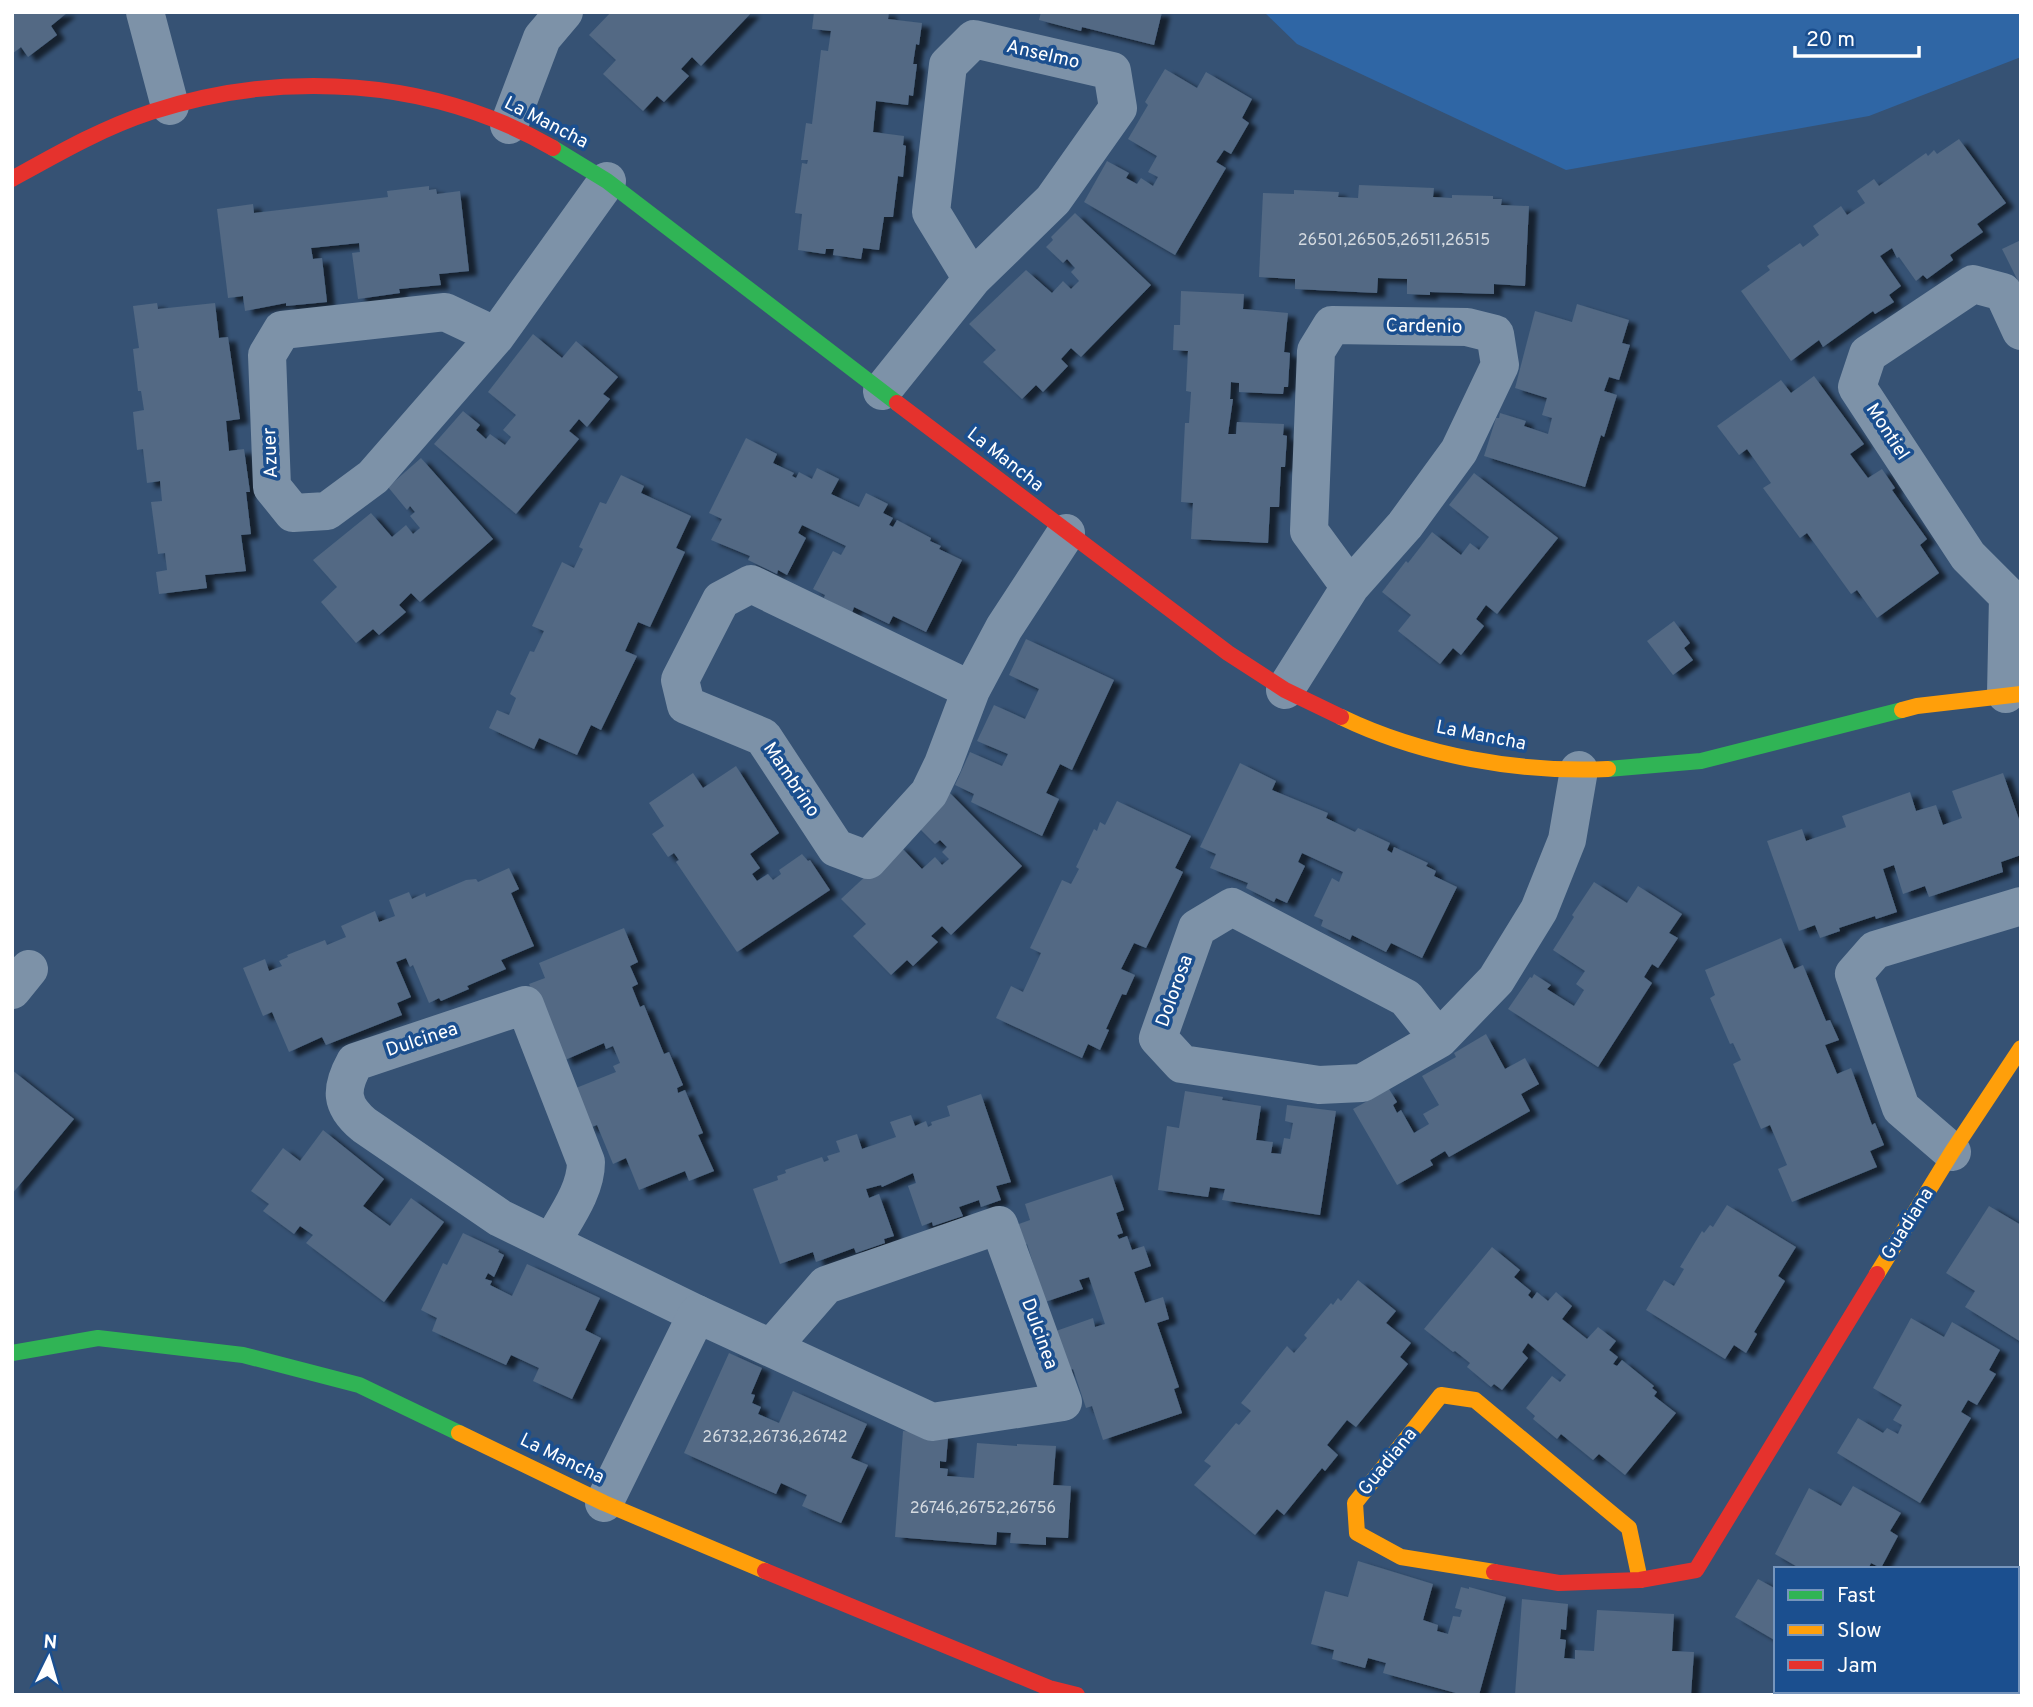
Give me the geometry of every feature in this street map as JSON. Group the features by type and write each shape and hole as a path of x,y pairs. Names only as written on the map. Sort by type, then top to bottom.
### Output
{"street":[{"path":"145,12 170,106"},
{"path":"509,125 542,38 564,12"},
{"name":"Anselmo","path":"882,391 972,279 1053,200 1118,108 1112,71 974,39 947,65 931,212 972,279"},
{"name":"La Mancha","path":"12,179 104,131 170,106 244,89 339,85 427,97 509,125 561,152 607,181 1066,533 1228,653 1285,690 1358,725 1431,749 1508,765 1579,770 1659,766 1700,761 1917,706 2013,694"},
{"name":"Azuer","path":"496,335 444,313 282,330 267,355 272,487 293,513 327,511 373,477 496,335 607,181"},
{"name":"Montiel","path":"2013,694 2014,590 1968,556 1857,387 1868,354 1973,284 2003,292 2021,331"},
{"name":"Cardenio","path":"1285,690 1350,587 1405,525 1459,451 1500,365 1495,334 1467,327 1332,325 1316,351 1308,531 1350,587"},
{"name":"Mambrino","path":"971,690 751,584 721,600 680,680 686,705 763,737 836,848 868,860 929,793 971,690 1004,628 1066,533"},
{"name":"Dolorosa","path":"1439,1039 1406,998 1232,907 1197,928 1158,1038 1182,1064 1320,1085 1362,1083 1439,1039 1496,980 1539,910 1567,840 1579,770"},
{"path":"1952,1152 1901,1108 1854,974 1875,950 2021,906"},
{"name":"Dulcinea","path":"551,1242 579,1193 586,1175 586,1162 525,1005 355,1062 348,1075 344,1101 352,1115 500,1218 697,1314 932,1422 1063,1402 999,1225 826,1285 771,1348"},
{"name":"Guadiana","path":"1640,1580 1629,1528 1475,1400 1441,1395 1355,1503 1357,1534 1401,1557 1559,1583 1640,1580 1696,1570 1952,1152 2021,1048"},
{"path":"604,1503 697,1314"},
{"name":"La Mancha","path":"12,1353 98,1338 243,1355 359,1385 604,1503 905,1630 1049,1688 1077,1695"}],"shaded area":[{"path":"1264,12 2021,12 2021,57 1869,116 1566,170 1297,44"}],"building":[{"path":"12,12 68,12 51,26 57,35 28,57 21,47 12,54"},
{"path":"611,12 752,12 701,66 692,57 681,69 689,76 664,102 657,96 643,111 603,74 616,60 589,35"},
{"path":"814,12 889,12 888,19 922,23 913,64 917,64 913,96 909,95 908,105 876,101 873,132 904,136 903,145 906,146 903,177 898,176 893,217 884,217 879,250 863,248 861,259 833,255 834,249 826,249 825,254 798,250 802,214 795,213 802,163 807,164 808,160 801,160 806,123 812,124 821,50 828,51 831,31 812,29"},
{"path":"1041,12 1162,12 1154,45 1082,27 1081,31 1039,20"},
{"path":"1165,69 1197,88 1206,72 1252,99 1242,118 1249,123 1231,154 1224,150 1216,162 1226,168 1175,255 1084,202 1107,161 1129,173 1126,178 1137,184 1141,178 1153,186 1158,177 1148,172 1157,156 1128,139 1148,105 1145,102"},
{"path":"1959,139 2006,203 1977,224 1983,232 1950,255 1953,260 1927,279 1923,275 1916,281 1892,248 1880,256 1901,286 1889,295 1894,302 1875,314 1873,311 1823,347 1819,340 1791,361 1741,291 1770,270 1767,266 1800,243 1803,247 1819,235 1813,226 1841,206 1847,215 1865,203 1857,191 1874,179 1879,186 1926,153 1928,156 1934,150 1937,154"},
{"path":"1359,185 1434,188 1433,197 1493,196 1493,199 1502,199 1501,205 1529,206 1525,286 1494,284 1494,294 1430,292 1430,295 1407,294 1407,279 1378,278 1377,293 1295,289 1295,279 1259,277 1263,193 1294,194 1294,190 1339,192 1338,197 1358,198"},
{"path":"429,186 429,190 436,189 437,194 460,191 469,271 439,274 441,285 399,289 400,293 358,299 352,253 360,252 359,243 311,248 313,259 322,258 327,302 286,306 286,303 245,311 243,296 228,298 217,209 253,204 254,213 388,197 387,191"},
{"path":"1075,213 1151,285 1081,357 1071,348 1061,359 1068,366 1043,392 1036,385 1022,399 983,362 996,350 969,324 1026,270 1052,293 1063,281 1071,289 1079,281 1071,272 1075,268 1067,259 1063,263 1046,247 1053,240 1051,237"},
{"path":"2021,240 2021,287 2002,249"},
{"path":"1181,291 1244,294 1243,309 1288,313 1284,352 1290,353 1288,387 1284,387 1283,394 1239,392 1239,383 1231,382 1230,399 1233,399 1228,434 1236,434 1237,422 1284,424 1283,435 1287,436 1285,467 1281,467 1279,507 1270,507 1268,543 1191,539 1193,503 1181,502 1185,423 1189,423 1191,392 1186,391 1188,351 1173,350 1174,325 1180,325"},
{"path":"157,303 158,309 215,303 219,338 228,337 240,419 226,421 229,451 244,449 250,492 246,492 251,534 241,535 246,571 205,575 207,588 159,594 156,572 167,570 165,553 158,554 151,502 162,501 160,481 147,483 143,449 137,450 133,412 144,410 141,391 138,391 133,349 139,348 133,306"},
{"path":"1577,304 1629,320 1622,343 1630,345 1619,380 1609,377 1604,391 1617,395 1585,487 1484,456 1500,413 1526,421 1524,426 1548,434 1552,418 1542,415 1547,398 1515,388 1535,311 1572,322"},
{"path":"533,334 562,358 576,341 618,377 603,394 610,399 587,427 579,419 569,431 579,439 516,514 434,444 463,411 480,425 476,430 486,439 490,434 505,445 511,437 503,430 516,415 488,392"},
{"path":"1814,376 1864,444 1850,454 1868,478 1882,469 1895,488 1892,490 1927,539 1920,545 1939,573 1877,618 1857,590 1851,594 1807,533 1800,538 1763,488 1771,483 1747,449 1739,455 1717,426 1781,380 1791,393"},
{"path":"746,438 777,454 773,463 794,473 792,476 796,478 799,472 812,479 817,468 839,479 831,494 859,507 866,493 888,504 883,513 893,518 889,525 893,527 897,520 931,538 930,541 941,546 939,549 962,560 926,632 893,616 889,624 854,607 852,613 813,589 833,551 841,555 846,546 802,525 798,533 806,538 787,575 778,570 777,574 748,560 750,556 711,540 722,519 709,513"},
{"path":"421,458 493,539 420,602 411,593 399,605 406,612 379,635 373,629 356,643 321,602 337,587 313,560 371,513 392,537 406,525 413,534 420,528 410,516 415,512 410,506 407,510 388,487"},
{"path":"1474,473 1558,538 1497,614 1486,605 1476,619 1484,626 1461,655 1453,648 1440,664 1398,631 1411,615 1382,592 1432,532 1461,555 1470,543 1479,550 1489,537 1449,505"},
{"path":"621,475 644,486 641,493 691,516 676,548 685,552 650,627 638,622 625,651 637,656 601,730 591,725 577,755 539,738 534,749 489,728 497,710 509,715 516,698 510,694 530,651 534,652 544,631 532,626 562,562 574,568 583,549 579,547 600,502 606,504"},
{"path":"1674,621 1690,643 1684,648 1693,660 1673,675 1647,641"},
{"path":"1026,639 1114,680 1072,770 1060,764 1046,793 1059,799 1042,836 971,802 974,794 955,785 970,752 1002,766 1008,754 977,741 994,705 1025,719 1039,689 1009,675"},
{"path":"1240,763 1276,781 1272,790 1328,813 1326,818 1355,832 1358,828 1390,843 1387,850 1392,853 1394,847 1428,863 1426,866 1436,871 1434,876 1457,887 1422,958 1391,943 1386,952 1352,935 1350,940 1321,926 1323,920 1314,916 1332,878 1339,882 1343,872 1302,853 1298,862 1305,866 1287,903 1276,898 1274,902 1246,888 1248,883 1210,868 1216,854 1200,847"},
{"path":"736,766 779,833 750,854 760,868 752,874 757,881 768,874 773,880 781,874 779,870 802,854 810,860 830,890 737,952 676,862 679,860 674,853 668,857 652,834 664,826 649,803 693,773 703,788"},
{"path":"2003,773 2021,825 2021,855 2001,862 2003,872 1929,897 1925,886 1903,894 1894,865 1883,869 1897,912 1839,928 1840,931 1820,938 1815,925 1799,931 1767,841 1802,829 1806,841 1846,827 1842,816 1910,792 1916,811 1936,805 1943,825 1962,818 1952,791"},
{"path":"946,789 1022,866 951,935 942,926 931,936 938,942 913,966 907,960 891,975 853,936 866,924 841,899 899,845 922,869 935,857 942,865 949,859 942,852 947,847 940,840 935,844 916,825"},
{"path":"1117,801 1191,836 1175,868 1183,872 1146,948 1134,943 1121,969 1135,975 1126,995 1122,994 1100,1050 1088,1044 1082,1058 996,1018 1011,986 1023,992 1041,953 1030,948 1062,880 1071,884 1094,829 1097,831 1100,822 1105,825"},
{"path":"509,868 519,889 511,893 534,946 501,960 506,969 467,986 469,989 429,1003 413,965 410,967 406,958 396,962 411,997 397,1003 402,1015 326,1045 322,1037 289,1052 272,1012 263,1016 243,968 265,959 269,971 282,966 279,961 288,957 287,955 325,940 327,945 346,937 341,926 375,911 379,922 395,916 389,900 409,892 412,899 425,893 426,897 466,880 476,879 478,882"},
{"path":"1594,882 1627,903 1638,886 1682,914 1669,933 1678,938 1658,968 1652,964 1644,977 1652,983 1598,1067 1508,1009 1534,974 1551,985 1547,989 1574,1006 1584,990 1576,984 1585,971 1553,950"},
{"path":"624,928 638,962 630,966 638,984 632,987 640,1007 644,1005 664,1054 669,1052 683,1085 677,1088 678,1093 685,1090 703,1133 698,1135 714,1171 689,1181 685,1171 639,1190 626,1158 613,1164 597,1125 589,1128 576,1088 616,1072 613,1066 620,1063 613,1046 606,1049 604,1043 565,1060 529,984 545,978 539,963"},
{"path":"1781,938 1794,969 1803,965 1826,1021 1830,1020 1839,1040 1825,1045 1837,1074 1851,1068 1872,1125 1875,1123 1884,1145 1870,1151 1877,1167 1792,1202 1778,1169 1787,1165 1770,1125 1761,1129 1733,1064 1741,1060 1733,1043 1730,1044 1710,998 1715,995 1705,970"},
{"path":"1486,1034 1505,1069 1525,1058 1539,1084 1521,1094 1530,1111 1449,1157 1445,1151 1430,1160 1433,1165 1397,1185 1353,1109 1389,1089 1397,1102 1393,1105 1397,1113 1401,1110 1414,1133 1429,1124 1423,1114 1439,1105 1422,1076 1456,1057 1454,1053"},
{"path":"12,1070 74,1119 12,1194"},
{"path":"1185,1091 1261,1106 1256,1140 1273,1142 1271,1153 1281,1154 1284,1138 1290,1139 1293,1123 1285,1121 1287,1105 1336,1111 1320,1215 1222,1200 1225,1189 1210,1187 1208,1197 1158,1190 1167,1126 1179,1128"},
{"path":"981,1094 1011,1182 996,1186 1001,1200 981,1207 979,1200 959,1207 963,1216 933,1226 932,1222 922,1226 908,1186 916,1183 913,1173 882,1187 881,1185 866,1189 869,1198 879,1194 894,1236 884,1239 885,1243 856,1253 854,1248 816,1262 813,1252 780,1264 753,1189 778,1180 777,1176 786,1173 785,1170 822,1157 824,1162 829,1160 827,1156 840,1152 836,1141 857,1134 862,1149 896,1137 890,1122 911,1115 915,1126 926,1121 928,1127 932,1125 931,1122 950,1116 947,1106"},
{"path":"323,1130 384,1179 363,1206 390,1226 411,1198 444,1222 384,1302 306,1243 313,1235 300,1226 294,1234 263,1211 269,1204 251,1191 283,1148 300,1161"},
{"path":"1112,1175 1124,1210 1116,1213 1123,1233 1117,1235 1119,1239 1127,1236 1132,1250 1144,1246 1151,1266 1134,1272 1145,1303 1163,1297 1169,1319 1157,1323 1179,1387 1174,1389 1182,1413 1103,1440 1092,1406 1086,1408 1073,1369 1066,1371 1056,1331 1093,1318 1095,1327 1105,1324 1089,1277 1079,1280 1083,1289 1045,1302 1027,1244 1023,1246 1016,1225 1030,1220 1025,1204"},
{"path":"1727,1205 1796,1247 1778,1276 1785,1281 1754,1332 1757,1334 1746,1353 1734,1345 1725,1359 1646,1310 1664,1280 1674,1286 1684,1269 1680,1267 1702,1231 1704,1233 1710,1225 1713,1227"},
{"path":"1989,1206 2021,1225 2021,1342 1965,1307 1975,1291 1946,1273"},
{"path":"463,1233 504,1255 494,1277 488,1273 485,1279 492,1281 490,1285 512,1296 527,1264 600,1298 585,1330 601,1338 572,1399 533,1381 539,1368 511,1355 506,1365 432,1331 437,1318 421,1310 443,1263 447,1265"},
{"path":"1492,1247 1520,1270 1514,1277 1531,1291 1528,1295 1532,1299 1537,1292 1548,1301 1556,1292 1572,1306 1562,1319 1587,1339 1598,1327 1616,1341 1609,1350 1618,1357 1613,1364 1617,1366 1622,1360 1654,1386 1652,1388 1657,1392 1654,1396 1676,1413 1625,1475 1599,1454 1593,1460 1561,1434 1557,1439 1533,1419 1535,1416 1526,1408 1552,1376 1560,1382 1566,1375 1528,1343 1522,1352 1528,1358 1502,1390 1494,1384 1491,1387 1467,1367 1470,1363 1424,1329"},
{"path":"1358,1280 1396,1311 1386,1323 1411,1343 1400,1357 1408,1364 1356,1427 1347,1420 1327,1445 1338,1455 1325,1471 1322,1468 1284,1515 1277,1509 1255,1535 1194,1485 1211,1466 1204,1461 1236,1423 1239,1425 1251,1411 1241,1403 1287,1346 1294,1353 1307,1338 1304,1335 1331,1303 1333,1305 1338,1298 1341,1301"},
{"path":"1911,1318 1944,1337 1952,1322 2000,1350 1989,1370 1996,1374 1977,1405 1968,1400 1961,1412 1971,1418 1920,1503 1837,1453 1858,1418 1883,1433 1887,1428 1898,1434 1902,1425 1893,1420 1902,1405 1873,1388"},
{"path":"729,1353 762,1368 751,1394 755,1395 752,1403 761,1407 758,1414 779,1423 793,1391 867,1424 851,1458 868,1465 841,1523 802,1506 807,1495 781,1483 776,1494 684,1453"},
{"path":"903,1431 942,1434 948,1438 946,1462 940,1461 940,1468 948,1469 947,1476 974,1478 977,1443 1056,1446 1053,1485 1071,1486 1068,1538 1046,1537 1046,1545 1010,1543 1011,1533 997,1532 996,1545 895,1537"},
{"path":"1853,1486 1901,1513 1890,1531 1898,1536 1882,1567 1871,1563 1869,1567 1798,1567 1775,1554 1809,1488 1841,1506"},
{"path":"1358,1561 1433,1584 1423,1620 1438,1625 1437,1631 1448,1634 1453,1616 1460,1617 1462,1610 1455,1608 1461,1587 1506,1597 1479,1695 1463,1695 1383,1673 1386,1663 1368,1658 1365,1668 1332,1659 1334,1650 1311,1644 1325,1591 1348,1597"},
{"path":"1758,1579 1774,1588 1774,1640 1735,1617"},
{"path":"1522,1599 1568,1604 1566,1630 1561,1629 1560,1639 1566,1640 1564,1658 1575,1659 1575,1650 1594,1651 1597,1610 1674,1614 1672,1651 1694,1652 1691,1695 1515,1695"}],"traffic: fast":[{"path":"553,148 607,181 897,403"},
{"path":"1608,769 1701,761 1902,710"},
{"path":"12,1353 98,1338 243,1355 359,1385 459,1433"}],"traffic: slow":[{"path":"1902,710 2021,694"},
{"path":"1341,717 1404,742 1472,759 1540,768 1608,769"},
{"path":"1877,1274 1952,1152 2021,1048"},
{"path":"1494,1572 1401,1557 1357,1533 1355,1503 1441,1395 1475,1400 1629,1528 1640,1580"},
{"path":"459,1433 604,1503 765,1571"}],"traffic: jam":[{"path":"12,179 97,134 151,112 201,98 304,86 356,88 407,95 458,107 506,125 553,148"},
{"path":"897,403 1228,653 1285,690 1341,717"},
{"path":"1494,1572 1559,1583 1640,1580 1696,1570 1877,1274"},
{"path":"765,1571 1049,1688 1077,1695"}]}
